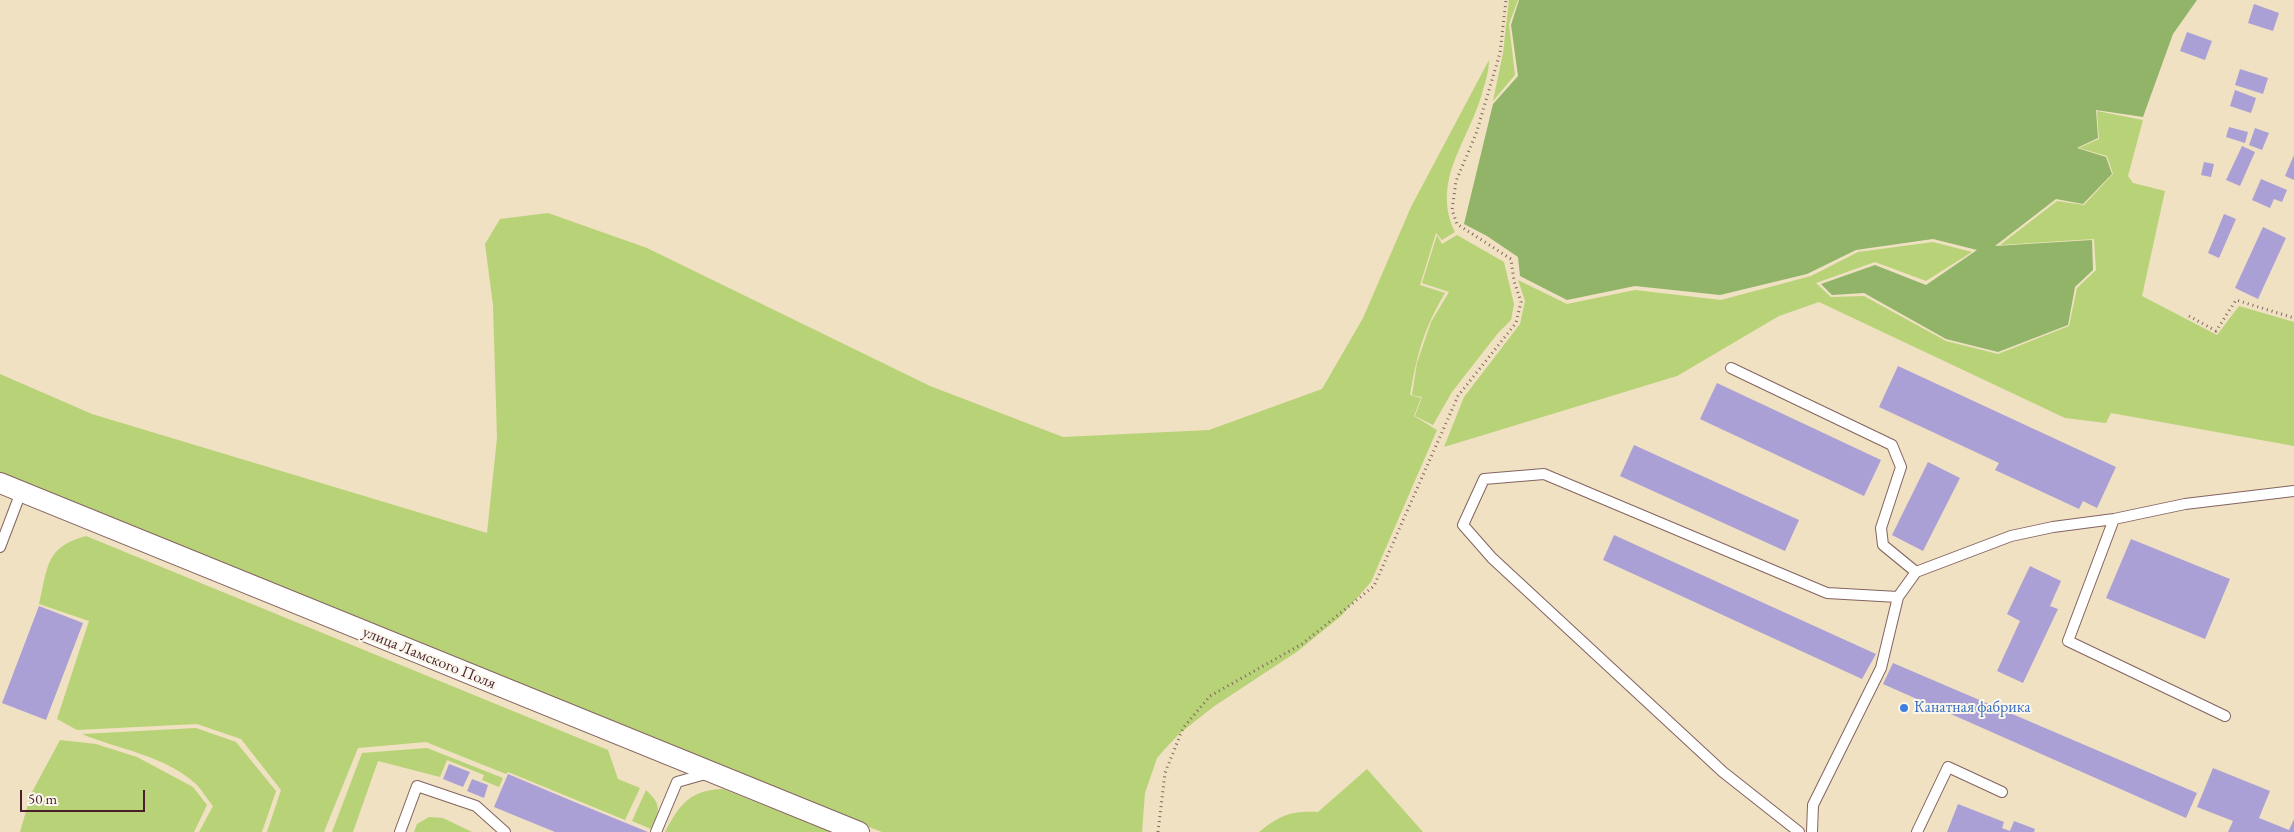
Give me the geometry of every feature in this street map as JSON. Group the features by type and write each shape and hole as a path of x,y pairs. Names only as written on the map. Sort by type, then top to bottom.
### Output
{"street":[{"name":"улица Ламского Поля","path":"0,483 859,832"}],"lane":[{"path":"1731,368 1892,445 1901,467 1881,528 1883,545 1916,572"},
{"path":"1799,832 1716,765 1492,558 1463,525 1484,479 1544,474 1827,593 1898,597"},
{"path":"1812,832 1813,805 1846,743 1881,668 1898,597 1916,572 2011,536 2053,527 2114,519 2185,504 2294,491"},
{"path":"0,547 21,492"},
{"path":"2114,519 2068,641 2225,716"},
{"path":"1917,832 1948,767 2002,792"},
{"path":"656,832 677,782 710,772"},
{"path":"400,832 417,786 476,806 505,832"}],"path":[{"path":"1158,832 1165,773 1183,728 1210,696 1302,644 1374,586 1458,396 1516,323 1521,302 1514,281 1511,259 1457,224 1452,210 1456,181 1476,134 1500,53 1506,0"},
{"path":"2188,316 2216,330 2236,300 2294,318"}],"green space":[{"path":"1509,0 1518,0 1509,24 1515,75 1493,101 1503,53"},
{"path":"1519,0 2197,0 2173,34 2143,117 2096,110 2098,138 2077,148 2106,157 2112,174 2083,204 2056,199 1995,246 2092,240 2093,270 2075,287 2068,325 1998,352 1946,339 1864,293 1832,295 1821,284 1875,265 1926,285 1977,250 1933,239 1856,250 1807,274 1720,295 1635,286 1567,300 1520,276 1518,257 1487,236 1464,224 1493,104 1518,76 1511,25"},
{"path":"1489,60 1486,79 1477,108 1449,177 1448,213 1455,232 1442,240 1436,233 1420,285 1445,293 1422,342 1410,395 1421,398 1414,416 1437,430 1371,582 1341,616 1298,651 1213,707 1179,734 1164,750 1157,758 1145,793 1142,832 882,832 693,758 0,474 0,374 92,414 487,533 497,438 493,305 485,244 500,219 548,213 647,248 930,386 1063,437 1209,430 1322,389 1363,318 1411,207"},
{"path":"2097,111 2143,120 2128,176 2133,183 2165,191 2142,296 2217,335 2239,306 2294,322 2294,446 2111,413 2106,423 2065,418 1819,302 1779,316 1677,376 1444,447 1464,397 1520,324 1525,301 1518,280 1567,304 1635,290 1721,300 1811,276 1858,252 1933,242 1972,252 1926,281 1875,262 1816,283 1831,297 1864,296 1946,341 1998,354 2069,326 2077,288 2096,270 2094,239 2000,245 2057,201 2084,205 2113,174 2107,156 2079,148 2099,139"},
{"path":"1437,235 1442,244 1457,235 1504,262 1514,304 1511,320 1498,333 1452,392 1433,425 1415,416 1422,397 1412,395 1417,363 1431,322 1449,292 1422,283"},
{"path":"86,536 608,750 618,779 640,788 625,820 508,772 506,774 426,742 358,748 324,832 267,832 281,790 241,739 197,724 77,730 57,719 89,621 39,604 50,560 63,546"},
{"path":"196,728 236,742 276,791 262,832 199,832 213,806 196,784 170,766 82,734"},
{"path":"60,740 96,744 137,757 193,787 207,805 194,832 20,832 31,794"},
{"path":"427,748 503,778 499,787 482,780 484,775 447,760 440,777 378,761 353,832 332,832 362,753"},
{"path":"1367,769 1423,832 1259,832 1286,815 1300,812 1318,812"},
{"path":"723,789 832,832 665,832 681,806 687,800 702,792"},
{"path":"646,790 655,800 658,808 651,829 632,821"},
{"path":"429,817 443,818 472,832 414,832 417,824"}],"building":[{"path":"2254,4 2279,13 2273,31 2248,23"},
{"path":"2187,32 2212,41 2205,60 2180,51"},
{"path":"2240,69 2268,78 2263,94 2235,85"},
{"path":"2235,90 2256,98 2251,113 2230,106"},
{"path":"2229,127 2248,132 2245,143 2226,137"},
{"path":"2255,128 2269,133 2262,150 2249,145"},
{"path":"2242,146 2255,152 2240,186 2226,180"},
{"path":"2294,155 2294,180 2285,176"},
{"path":"2204,162 2214,164 2211,177 2201,175"},
{"path":"2261,179 2287,190 2282,202 2274,199 2270,208 2252,200"},
{"path":"2224,214 2236,219 2219,258 2208,253"},
{"path":"2263,227 2286,238 2258,299 2235,288"},
{"path":"1898,366 2116,467 2097,508 2083,501 2079,509 1995,470 1999,463 1879,407"},
{"path":"1717,383 1881,460 1864,496 1700,419"},
{"path":"1634,445 1799,520 1785,551 1620,476"},
{"path":"1928,462 1960,478 1923,551 1892,535"},
{"path":"1614,535 1876,654 1862,679 1603,560"},
{"path":"2131,539 2230,579 2205,639 2106,598"},
{"path":"2030,566 2061,581 2050,606 2058,609 2023,683 1997,671 2020,621 2007,614"},
{"path":"39,606 83,623 46,720 2,703"},
{"path":"1893,663 2197,793 2186,818 1883,684"},
{"path":"449,764 470,772 463,787 443,779"},
{"path":"2213,768 2270,791 2259,818 2289,830 2294,819 2294,832 2228,832 2233,821 2197,807"},
{"path":"508,774 648,832 555,832 494,807"},
{"path":"472,779 488,785 484,798 467,791"},
{"path":"1958,804 2004,822 2002,828 2010,831 2014,821 2035,829 2034,832 1947,832"}],"place":[{"name":"Канатная фабрика","path":"1904,708"}]}
